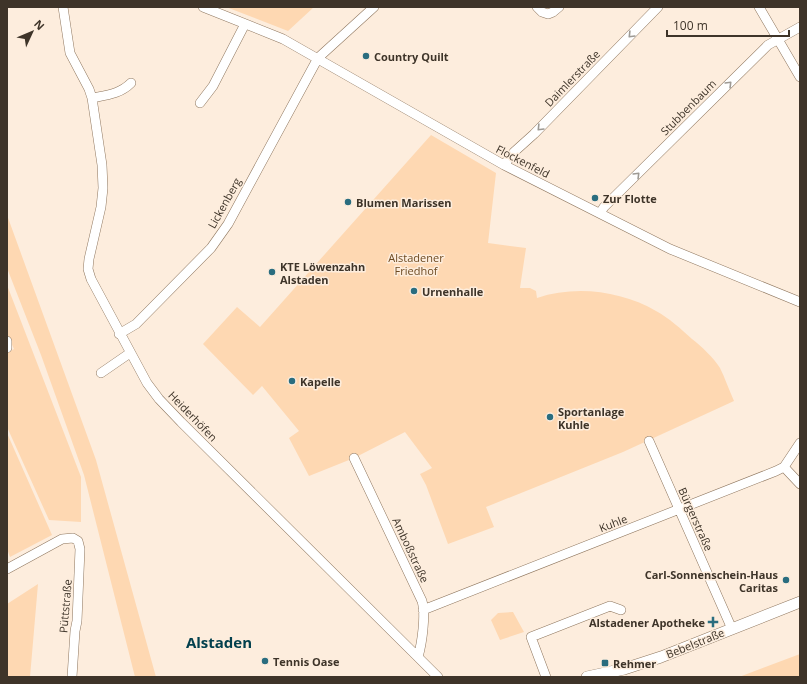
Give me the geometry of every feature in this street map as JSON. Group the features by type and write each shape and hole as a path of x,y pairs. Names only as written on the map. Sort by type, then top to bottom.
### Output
{"street":[{"name":"Heiderhöfen","path":"63,7 70,53 89,89 92,98 102,165 103,188 101,207 88,269 93,286 119,334 147,383 166,407 438,677"},
{"name":"Flockenfeld","path":"203,7 283,39 504,165 684,255 800,302"},
{"name":"Lickenberg","path":"119,334 136,324 220,237 318,58 374,7"},
{"path":"537,7 542,12 548,14 553,12 558,7"},
{"name":"Daimlerstraße","path":"504,165 514,152 534,134 658,7"},
{"path":"759,7 800,77"},
{"path":"200,103 213,86 245,24"},
{"name":"Stubbenbaum","path":"600,213 609,202 768,45 800,27"},
{"path":"92,98 116,94 125,90 131,83"},
{"path":"7,341 7,348"},
{"path":"101,373 130,353"},
{"name":"Bürgerstraße","path":"649,441 732,629"},
{"path":"800,443 784,467 800,484"},
{"name":"Amboßstraße","path":"354,458 419,594 424,610 422,645 418,657"},
{"name":"Kuhle","path":"424,610 679,510 784,467"},
{"name":"Püttstraße","path":"7,570 59,540 67,537 76,539 80,545 77,621 74,631 72,677"},
{"name":"Bebelstraße","path":"587,677 624,669 661,657 800,602"},
{"path":"546,677 532,637 610,606 621,610"}],"green space":[{"path":"226,7 314,7 288,31"},
{"name":"Alstadener Friedhof","path":"431,135 496,173 488,243 526,248 520,288 530,288 536,291 537,298 567,292 598,292 628,299 656,311 666,317 714,360 720,368 734,401 623,452 486,507 494,527 448,544 426,485 420,474 432,468 405,432 354,458 309,476 289,438 299,431 262,386 253,395 203,344 237,307 260,327"},
{"path":"7,215 96,460 156,677 135,677 84,475 41,355 7,268"},
{"path":"7,285 81,477 81,522 49,520 7,427 7,353 14,349 7,334"},
{"path":"7,433 52,535 10,557 7,549"},
{"path":"38,584 30,677 7,677 7,604"},
{"path":"513,612 524,632 500,640 491,620 498,613"},
{"path":"800,654 800,677 739,677"}],"place":[{"name":"Country Quilt","path":"366,56"},
{"name":"Zur Flotte","path":"595,198"},
{"name":"Blumen Marissen","path":"348,202"},
{"name":"KTE Löwenzahn Alstaden","path":"272,272"},
{"name":"Urnenhalle","path":"414,291"},
{"name":"Kapelle","path":"292,381"},
{"name":"Sportanlage Kuhle","path":"550,417"},
{"name":"Carl-Sonnenschein-Haus Caritas","path":"786,580"},
{"name":"Alstadener Apotheke","path":"713,622"},
{"name":"Tennis Oase","path":"265,661"},
{"name":"Rehmer","path":"605,663"}],"district":[{"name":"Alstaden","path":"219,642"}]}
